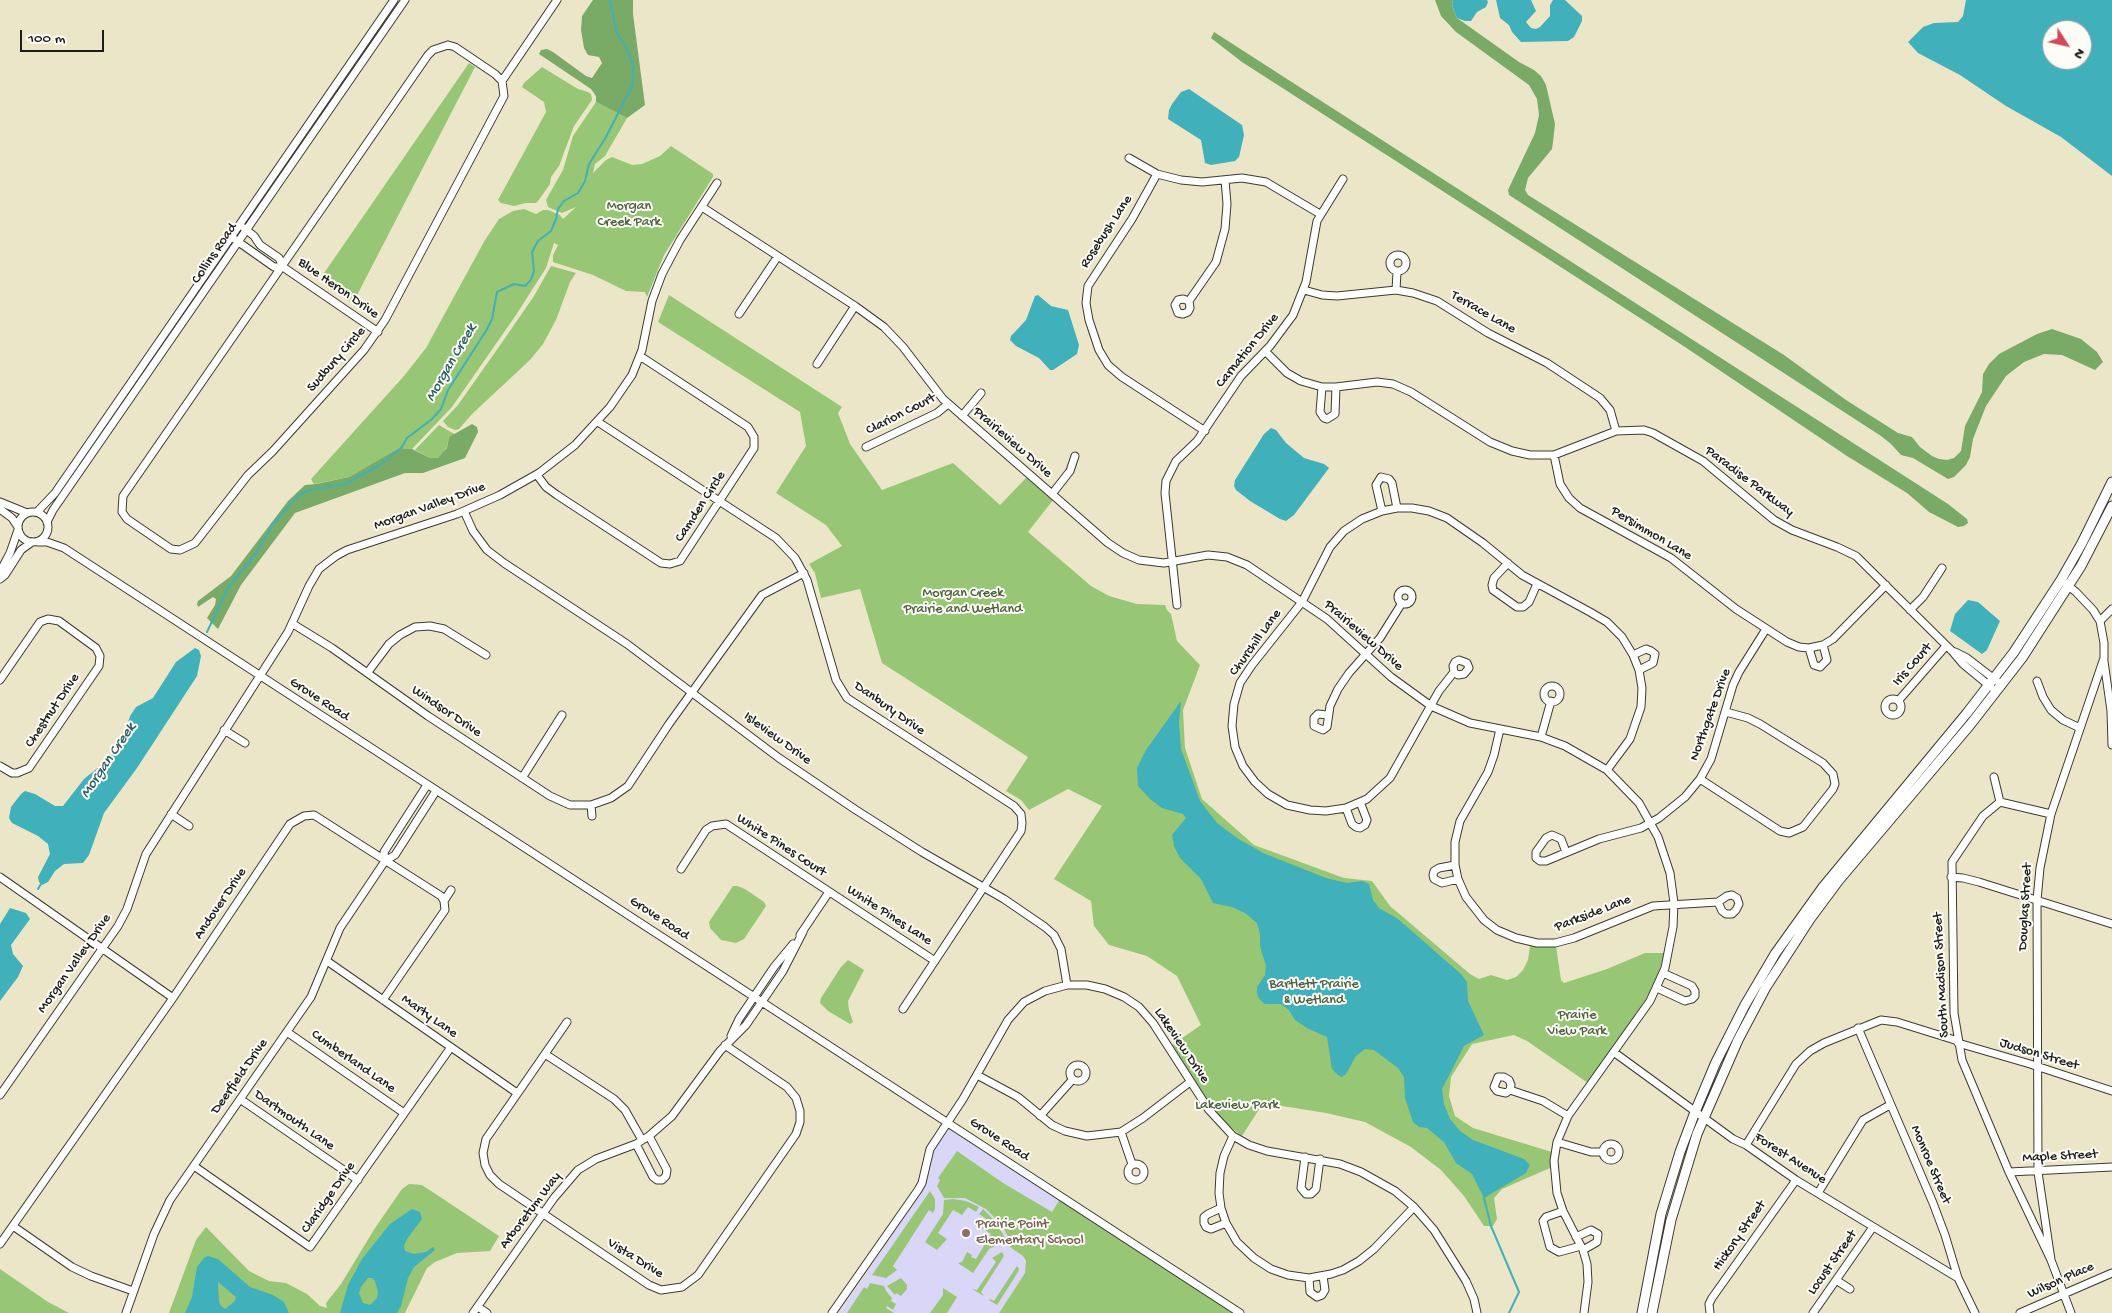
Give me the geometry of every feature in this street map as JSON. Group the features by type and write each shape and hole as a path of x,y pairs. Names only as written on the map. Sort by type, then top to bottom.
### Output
{"main road":[{"path":"1642,1313 1662,1214 1695,1112 1716,1062 1745,1005 1775,954 1800,917 1849,854 1991,682 2061,580 2086,536 2112,482"},
{"path":"1652,1313 1671,1220 1684,1172 1703,1118 1753,1009 1810,919 1999,688 2069,587 2112,506"}],"street":[{"name":"Collins Road","path":"37,512 55,493 394,0"},
{"name":"Collins Road","path":"48,525 53,510 405,0"},
{"path":"502,81 557,0"},
{"name":"Sudbury Circle","path":"448,45 455,47 502,81 504,92 500,105 378,332 276,448 248,475 195,543 180,550 171,549 127,519 122,512 123,496 284,267 433,50 448,45"},
{"path":"1130,158 1157,174 1181,180 1202,182 1242,178 1266,182 1320,214"},
{"name":"Rosebush Lane","path":"1157,174 1132,219 1088,286 1086,303 1089,320 1099,350 1108,365 1122,377 1205,431"},
{"name":"Carnation Drive","path":"1177,605 1165,493 1166,481 1176,461 1205,431 1241,376 1293,315 1304,290 1314,232 1320,214 1343,179"},
{"path":"1189,301 1216,262 1222,244 1227,204 1225,180"},
{"name":"Morgan Valley Drive","path":"0,1095 125,914 146,854 293,624 313,578 319,569 336,556 355,547 464,511 500,495 537,475 575,445 598,422 625,386 640,356 652,301 662,274 671,255 717,183"},
{"name":"Prairieview Drive","path":"702,207 855,306 894,336 948,404 1108,543 1122,553 1139,560 1156,562 1208,555 1228,557 1248,565 1343,632 1391,677 1431,706 1470,723 1541,737 1582,754 1607,770 1626,788 1652,823 1665,854 1674,903 1674,927 1663,973 1657,988 1614,1053 1568,1116 1557,1142 1554,1176 1558,1199 1582,1248 1587,1264 1588,1282 1584,1313"},
{"name":"Blue Heron Drive","path":"239,224 254,236 260,245 279,258 284,267 378,332"},
{"name":"Blue Heron Drive","path":"230,236 274,267 284,267"},
{"path":"739,314 778,256"},
{"path":"1396,290 1397,272"},
{"name":"Terrace Lane","path":"1304,290 1322,295 1337,296 1396,290 1413,293 1437,301 1488,333 1547,363 1603,400 1610,410 1616,431"},
{"path":"817,364 855,306"},
{"name":"Paradise Parkway","path":"1264,351 1287,373 1301,381 1322,387 1377,382 1393,384 1411,392 1490,442 1512,452 1554,455 1616,431 1636,430 1653,432 1703,461 1774,520 1792,530 1847,551 1864,563 1946,646 1967,658 1999,688"},
{"name":"Camden Circle","path":"537,475 546,487 557,495 661,563 670,564 680,561 754,448 754,437 748,427 640,356"},
{"path":"1322,387 1320,412 1327,419 1335,414 1336,387"},
{"path":"962,416 981,393"},
{"name":"Clarion Court","path":"866,447 937,413 948,404"},
{"name":"Danbury Drive","path":"598,422 776,538 789,551 804,573 836,680 847,698 906,738 1014,806 1020,814 1022,822 1020,831 903,1009"},
{"name":"Persimmon Lane","path":"1554,455 1560,484 1569,498 1580,508 1671,558 1736,609 1787,642 1809,648"},
{"path":"1052,494 1070,471 1075,456"},
{"path":"1382,511 1376,485 1382,476 1390,478 1397,508"},
{"path":"0,502 27,513 37,512 43,516 48,525 44,538 22,550 5,575 0,579"},
{"name":"Churchill Lane","path":"1454,672 1446,680 1390,778 1360,802 1346,808 1326,811 1287,805 1268,794 1255,782 1243,766 1235,747 1232,726 1234,704 1240,683 1302,602 1330,547 1340,535 1362,519 1382,511 1397,508 1429,511 1447,518 1537,584 1570,600 1607,622 1622,637 1633,655 1639,670 1642,688 1639,716 1630,739 1607,770"},
{"path":"0,509 12,518 22,538 35,542"},
{"name":"Isleview Drive","path":"464,511 473,531 487,550 504,563 627,644 779,758 853,808 922,852 984,887 1045,927 1054,935 1061,949 1067,985"},
{"path":"0,572 10,553 21,517 27,513"},
{"name":"Grove Road","path":"48,525 53,537 64,548 1240,1313"},
{"name":"Grove Road","path":"35,542 48,542 64,548"},
{"path":"1508,563 1494,578 1493,590 1517,607 1529,602 1537,584"},
{"path":"1910,610 1923,598 1942,568"},
{"name":"Windsor Drive","path":"293,624 368,672 428,716 560,802 591,805 611,798 628,786 692,692 762,595 804,573"},
{"path":"2061,580 2088,605 2100,620 2110,613 2112,608"},
{"path":"1823,644 1826,660 1820,667 1814,666 1809,648 1833,639 1886,585"},
{"path":"1328,715 1338,689 1349,673 1380,638 1402,603"},
{"path":"0,680 40,622 48,619 59,621 96,648 100,656 110,654"},
{"name":"Douglas Street","path":"2051,1260 2038,1172 2037,900 2040,868 2051,814 2104,658 2104,643 2100,620"},
{"path":"368,672 389,644 400,634 415,627 430,626 444,629 486,655"},
{"name":"Northgate Drive","path":"1566,852 1561,839 1552,835 1546,838 1536,852 1536,858 1540,861 1546,861 1599,839 1633,831 1652,823 1677,804 1700,779 1711,759 1733,685 1766,629"},
{"name":"Iris Court","path":"1899,700 1946,646"},
{"path":"1633,655 1646,650 1656,654 1653,663 1639,670"},
{"name":"Chestnut Drive","path":"0,766 8,771 18,773 31,766 99,666 100,656"},
{"path":"2104,658 2111,711 2112,745"},
{"path":"2037,681 2043,697 2051,710 2063,720 2080,728"},
{"path":"1541,737 1551,702"},
{"path":"1700,779 1780,831 1789,833 1803,827 1835,784 1833,774 1823,763 1760,724 1748,718 1726,712"},
{"path":"522,778 562,715"},
{"name":"Parkside Lane","path":"1500,729 1488,772 1460,821 1455,842 1455,865 1458,879 1466,897 1484,920 1506,934 1527,942 1555,943 1574,938 1652,906 1674,903 1718,902"},
{"path":"224,730 245,743"},
{"path":"1994,776 2000,802 2051,814"},
{"path":"427,785 384,852 385,861 395,855 436,791"},
{"path":"1346,808 1352,824 1360,828 1365,825 1367,820 1360,802"},
{"name":"South Madison Street","path":"2000,802 1983,816 1952,862 1954,1013 1958,1042 1962,1060 2009,1172 2051,1260 2071,1313"},
{"path":"591,805 592,816"},
{"path":"171,814 188,826"},
{"name":"Andover Drive","path":"0,1244 173,998 290,824 304,816 314,815 441,896 444,901"},
{"name":"White Pines Court","path":"681,869 706,830 712,826 726,824 829,892"},
{"name":"Deerfield Drive","path":"126,1313 161,1215 311,997 340,928 385,861"},
{"path":"1455,865 1439,868 1434,871 1433,875 1434,879 1442,883 1458,879"},
{"path":"0,877 173,998"},
{"path":"1951,877 1962,878 2112,924"},
{"path":"383,1000 444,910 444,901 451,890"},
{"name":"Arboretum Way","path":"727,1043 746,1025 783,971 803,932 829,892"},
{"name":"White Pines Lane","path":"829,892 935,961"},
{"name":"Arboretum Way","path":"476,1310 543,1213 563,1186 578,1170 596,1159 639,1142 672,1116 727,1043 739,1020 774,967 803,932"},
{"name":"Marty Lane","path":"327,961 517,1093"},
{"path":"1657,988 1685,1001 1692,1000 1695,996 1692,986 1663,973"},
{"name":"Lakeview Drive","path":"832,1313 918,1190 922,1183 930,1148 977,1075 1008,1020 1023,1003 1045,991 1067,985 1087,985 1105,989 1124,997 1138,1007 1153,1023 1209,1110 1233,1136 1267,1151 1320,1159 1361,1172 1391,1188 1414,1207 1434,1230 1457,1266 1474,1299 1477,1313"},
{"name":"Judson Street","path":"1746,1145 1796,1064 1810,1051 1858,1028 1881,1020 1890,1020 2112,1090"},
{"name":"Vista Drive","path":"567,1022 486,1139 485,1165 490,1175 499,1184 649,1285 661,1290 672,1290 686,1285 698,1275 796,1134 800,1122 800,1111 796,1098 787,1087 727,1043"},
{"name":"Monroe Street","path":"1858,1028 1945,1234 1958,1278 1975,1313"},
{"name":"Cumberland Lane","path":"287,1032 404,1113"},
{"name":"Claridge Drive","path":"194,1166 310,1247 451,1047"},
{"name":"Forest Avenue","path":"1614,1053 1733,1139 1746,1145 1796,1180 1958,1278"},
{"path":"546,1054 614,1099 625,1110 653,1177 657,1180 662,1180 666,1176 667,1170 649,1136"},
{"path":"977,1075 1018,1097 1052,1125 1074,1134 1097,1136 1121,1132 1143,1118 1190,1082"},
{"path":"1040,1116 1073,1079"},
{"path":"1510,1090 1543,1101 1568,1116"},
{"name":"Dartmouth Lane","path":"240,1099 358,1180"},
{"path":"1818,1192 1863,1120 1890,1105"},
{"path":"1121,1132 1132,1164"},
{"path":"1233,1136 1224,1156 1220,1173 1219,1193 1226,1223 1237,1242 1260,1262 1282,1272 1309,1278 1337,1272 1359,1261 1374,1249 1414,1207"},
{"path":"1557,1142 1591,1152 1603,1152"},
{"path":"1305,1157 1301,1188 1306,1194 1311,1194 1316,1189 1320,1159"},
{"name":"Maple Street","path":"2009,1172 2112,1167"},
{"name":"Hickory Street","path":"1710,1311 1712,1298 1796,1180"},
{"path":"1221,1208 1204,1217 1204,1223 1206,1227 1211,1229 1226,1223"},
{"path":"1563,1210 1546,1217 1543,1221 1550,1247 1557,1252 1582,1248 1597,1242 1598,1234 1591,1230 1576,1236"},
{"path":"13,1226 72,1267 133,1291"},
{"name":"Locust Street","path":"1814,1313 1873,1227"},
{"name":"Wilson Place","path":"2020,1313 2112,1273"},
{"path":"1309,1278 1310,1292 1317,1296 1322,1295 1325,1290 1323,1276"},
{"path":"1836,1280 1850,1289"},
{"path":"476,1310 487,1313"}],"shaded area":[{"name":"Prairie Point Elementary School","path":"950,1127 1060,1199 1023,1256 1027,1267 1025,1273 999,1313 839,1313 920,1194 929,1175 932,1151"}],"green space":[{"path":"593,0 633,0 633,14 645,105 627,118 596,102 596,96 591,89 539,54 541,50 547,49 586,76 592,78 602,63 599,57 588,55 584,48 581,30 582,16"},
{"path":"1435,0 1453,0 1452,5 1457,18 1519,62 1534,70 1541,76 1546,85 1555,124 1552,149 1528,178 1525,190 1528,195 1784,355 1846,400 1898,433 1912,437 1920,447 1932,456 1947,460 1954,458 1961,451 1965,426 1982,392 1983,374 1989,364 1999,354 2037,334 2052,329 2081,339 2097,352 2103,362 2095,370 2062,355 2044,354 2024,362 2006,376 1986,406 1973,439 1970,457 1966,465 1954,477 1948,479 1913,458 1901,455 1881,436 1509,195 1508,190 1535,133 1539,115 1537,99 1529,85 1456,32 1441,16"},
{"path":"1214,32 1948,504 1967,519 1968,523 1958,527 1929,512 1907,493 1847,456 1685,347 1242,62 1211,38"},
{"path":"469,63 475,67 354,301 351,302 320,279"},
{"path":"542,67 578,89 588,92 591,94 592,100 574,126 559,166 551,177 550,184 538,201 536,203 514,206 501,203 498,200 546,112 544,102 522,87"},
{"name":"Morgan Creek Park","path":"596,102 627,118 605,156 595,164 593,173 606,160 612,157 632,165 642,164 660,156 671,146 713,174 713,177 664,255 647,297 645,292 626,291 593,275 553,262 553,255 558,245 554,243 546,268 516,315 452,407 412,449 399,448 349,477 314,484 311,479 404,376 426,348 485,240 499,219 513,211 524,209 536,214 543,210 548,210 560,215 563,219 576,207 562,213 548,207 546,200 563,170 573,136"},
{"path":"551,266 576,273 570,282 556,320 543,344 530,360 472,414 459,429 455,430 448,427 443,421 458,405 503,341 534,296"},
{"path":"669,295 842,407 838,413 850,444 882,490 953,463 1000,505 1027,477 1053,500 1028,532 1091,586 1109,596 1137,604 1165,605 1171,614 1177,641 1200,665 1183,710 1185,748 1202,799 1254,845 1344,878 1372,881 1390,906 1470,974 1479,979 1491,975 1507,980 1516,977 1523,970 1528,960 1530,946 1556,946 1561,980 1564,983 1607,969 1645,953 1665,953 1655,983 1644,1002 1588,1083 1527,1041 1514,1035 1472,1044 1451,1077 1449,1096 1455,1116 1473,1128 1552,1152 1550,1168 1502,1189 1494,1198 1497,1219 1493,1226 1484,1226 1464,1196 1441,1170 1411,1147 1365,1122 1282,1106 1265,1100 1242,1136 1225,1123 1214,1111 1172,1045 1201,1025 1177,976 1147,956 1109,945 1094,926 1091,901 1054,879 1102,806 1068,789 1029,810 1021,800 1006,791 1028,757 882,663 860,589 821,598 815,573 809,564 842,546 826,525 776,493 806,446 800,412 658,322"},
{"path":"472,424 477,427 478,432 465,458 423,473 405,473 295,513 241,585 218,629 207,618 215,605 216,599 213,597 198,607 198,601 231,576 288,501 305,485 349,477 399,448 412,449 430,458 438,458 447,448 449,437"},
{"path":"439,425 456,435 449,437 447,447 442,455 438,458 430,458 415,450"},
{"path":"733,886 745,889 764,902 766,906 744,939 736,943 721,940 710,928 709,922"},
{"path":"848,960 864,970 848,1001 853,1022 850,1024 828,1011 820,1003 821,998 841,967"},
{"path":"957,1151 1003,1183 1052,1212 1060,1199 1232,1313 999,1313 1025,1273 1026,1261 1023,1256 1010,1247 1011,1242 1005,1231 986,1209 965,1198 944,1198 937,1186 940,1180 938,1178"},
{"path":"409,1184 422,1185 499,1236 490,1251 457,1253 435,1262 427,1268 405,1313 169,1313 196,1240 206,1227 249,1271 269,1281 286,1283 307,1294 320,1306 327,1308 326,1303 341,1284 375,1228 402,1189"},
{"path":"930,1191 935,1199 935,1209 933,1213 929,1210 893,1266 897,1270 886,1278 872,1275"},
{"path":"944,1200 966,1201 979,1207 976,1212 968,1207 962,1215 953,1210 938,1233 947,1239 937,1250 925,1242 943,1214"},
{"path":"983,1209 996,1222 1008,1243 989,1249 973,1273 958,1263 962,1262 967,1252 976,1259 991,1234 982,1228 988,1220 979,1214"},
{"path":"1002,1252 1004,1256 981,1292 984,1296 972,1289 977,1290 996,1262 992,1258"},
{"path":"1017,1266 1018,1272 997,1305 989,1300 994,1301"},
{"path":"0,1269 48,1302 69,1313 0,1313"},
{"path":"901,1278 907,1285 907,1289 901,1296 896,1293 895,1295 887,1286"},
{"path":"870,1283 884,1286 892,1298 891,1301 896,1304 893,1310 887,1306 886,1308 894,1313 847,1313 864,1287 867,1289"},
{"path":"943,1288 957,1297 947,1313 930,1313 943,1295"}],"water":[{"path":"1453,0 1487,0 1488,2 1486,7 1477,12 1471,21 1465,21 1457,18 1452,5"},
{"path":"1496,0 1531,0 1536,11 1526,22 1531,28 1536,29 1540,27 1550,16 1550,5 1553,0 1565,0 1582,16 1582,21 1574,37 1568,41 1521,42 1512,32 1509,25 1500,18"},
{"path":"1966,0 2112,0 2112,176 2061,137 2006,106 1960,75 1918,53 1908,42 1923,27 1934,23 1958,22 1963,16"},
{"path":"1189,89 1242,125 1244,135 1239,157 1235,161 1211,165 1205,163 1201,140 1168,119 1172,104 1181,92"},
{"path":"1038,295 1051,306 1068,310 1079,345 1077,354 1053,370 1050,370 1039,358 1016,346 1010,340 1011,336 1026,320 1035,296"},
{"path":"1271,428 1276,430 1286,443 1304,458 1324,464 1329,468 1294,515 1286,521 1250,501 1236,490 1234,486 1235,480 1264,434"},
{"path":"1968,600 1978,602 2000,621 1987,650 1982,654 1950,631 1955,614"},
{"path":"195,648 199,650 201,656 197,676 137,768 104,813 89,855 83,863 64,864 55,871 48,882 42,885 38,877 50,854 48,844 38,836 12,823 9,818 11,807 25,791 35,794 55,806 63,806 84,779 109,759 123,741 130,716 136,707 153,698 176,662"},
{"path":"1181,701 1179,723 1181,749 1200,801 1217,823 1237,838 1263,853 1326,878 1347,883 1362,881 1369,884 1373,900 1379,908 1398,919 1461,974 1467,982 1468,1001 1484,1035 1464,1046 1442,1089 1444,1104 1450,1119 1460,1131 1473,1140 1524,1159 1530,1165 1526,1173 1484,1198 1472,1174 1456,1163 1444,1142 1427,1128 1419,1127 1413,1122 1405,1098 1404,1077 1398,1068 1374,1050 1365,1049 1356,1056 1346,1074 1342,1077 1332,1069 1327,1037 1295,1020 1289,1010 1281,1004 1265,1004 1259,999 1257,987 1265,975 1266,966 1260,946 1260,934 1257,923 1245,913 1232,907 1213,903 1201,879 1180,858 1174,846 1172,835 1186,818 1183,814 1162,808 1138,786 1137,768 1146,750"},
{"path":"10,908 26,913 30,919 11,945 13,954 23,966 18,977 0,1001 0,924"},
{"path":"412,1209 420,1212 422,1219 407,1239 404,1246 405,1251 414,1254 426,1252 433,1247 435,1250 414,1267 408,1278 401,1306 397,1313 340,1313 348,1285 362,1259 390,1224","holes":["368,1278 372,1278 375,1281 378,1292 377,1298 370,1305 363,1303 359,1293"]},
{"path":"208,1256 218,1259 250,1287 273,1295 284,1302 289,1313 185,1313 192,1297 197,1267","holes":["218,1282 236,1297 235,1301 225,1309 221,1306"]}],"waterway":[{"name":"Morgan Creek","path":"207,632 229,586 255,555 273,524 286,509 299,495 309,490 345,484 383,463 402,447 407,438 432,419 441,409 448,390 486,331 492,319 497,292 514,284 525,286 531,280 534,271 532,252 538,241 551,231 558,209 564,201 578,193 585,181 589,164 606,137 632,86 634,74 632,62 626,47 617,34 610,0"},
{"name":"Morgan Creek","path":"38,889 42,882"},
{"path":"1484,1198 1491,1226 1519,1292 1509,1313"}],"place":[{"name":"Prairie Point Elementary School","path":"966,1233"}],"park label":[{"name":"Morgan Creek Prairie and Wetland","path":"963,602"},
{"name":"Bartlett Prairie & Wetland","path":"1314,994"},
{"name":"Prairie View Park","path":"1577,1024"},
{"name":"Lakeview Park","path":"1237,1106"}]}
